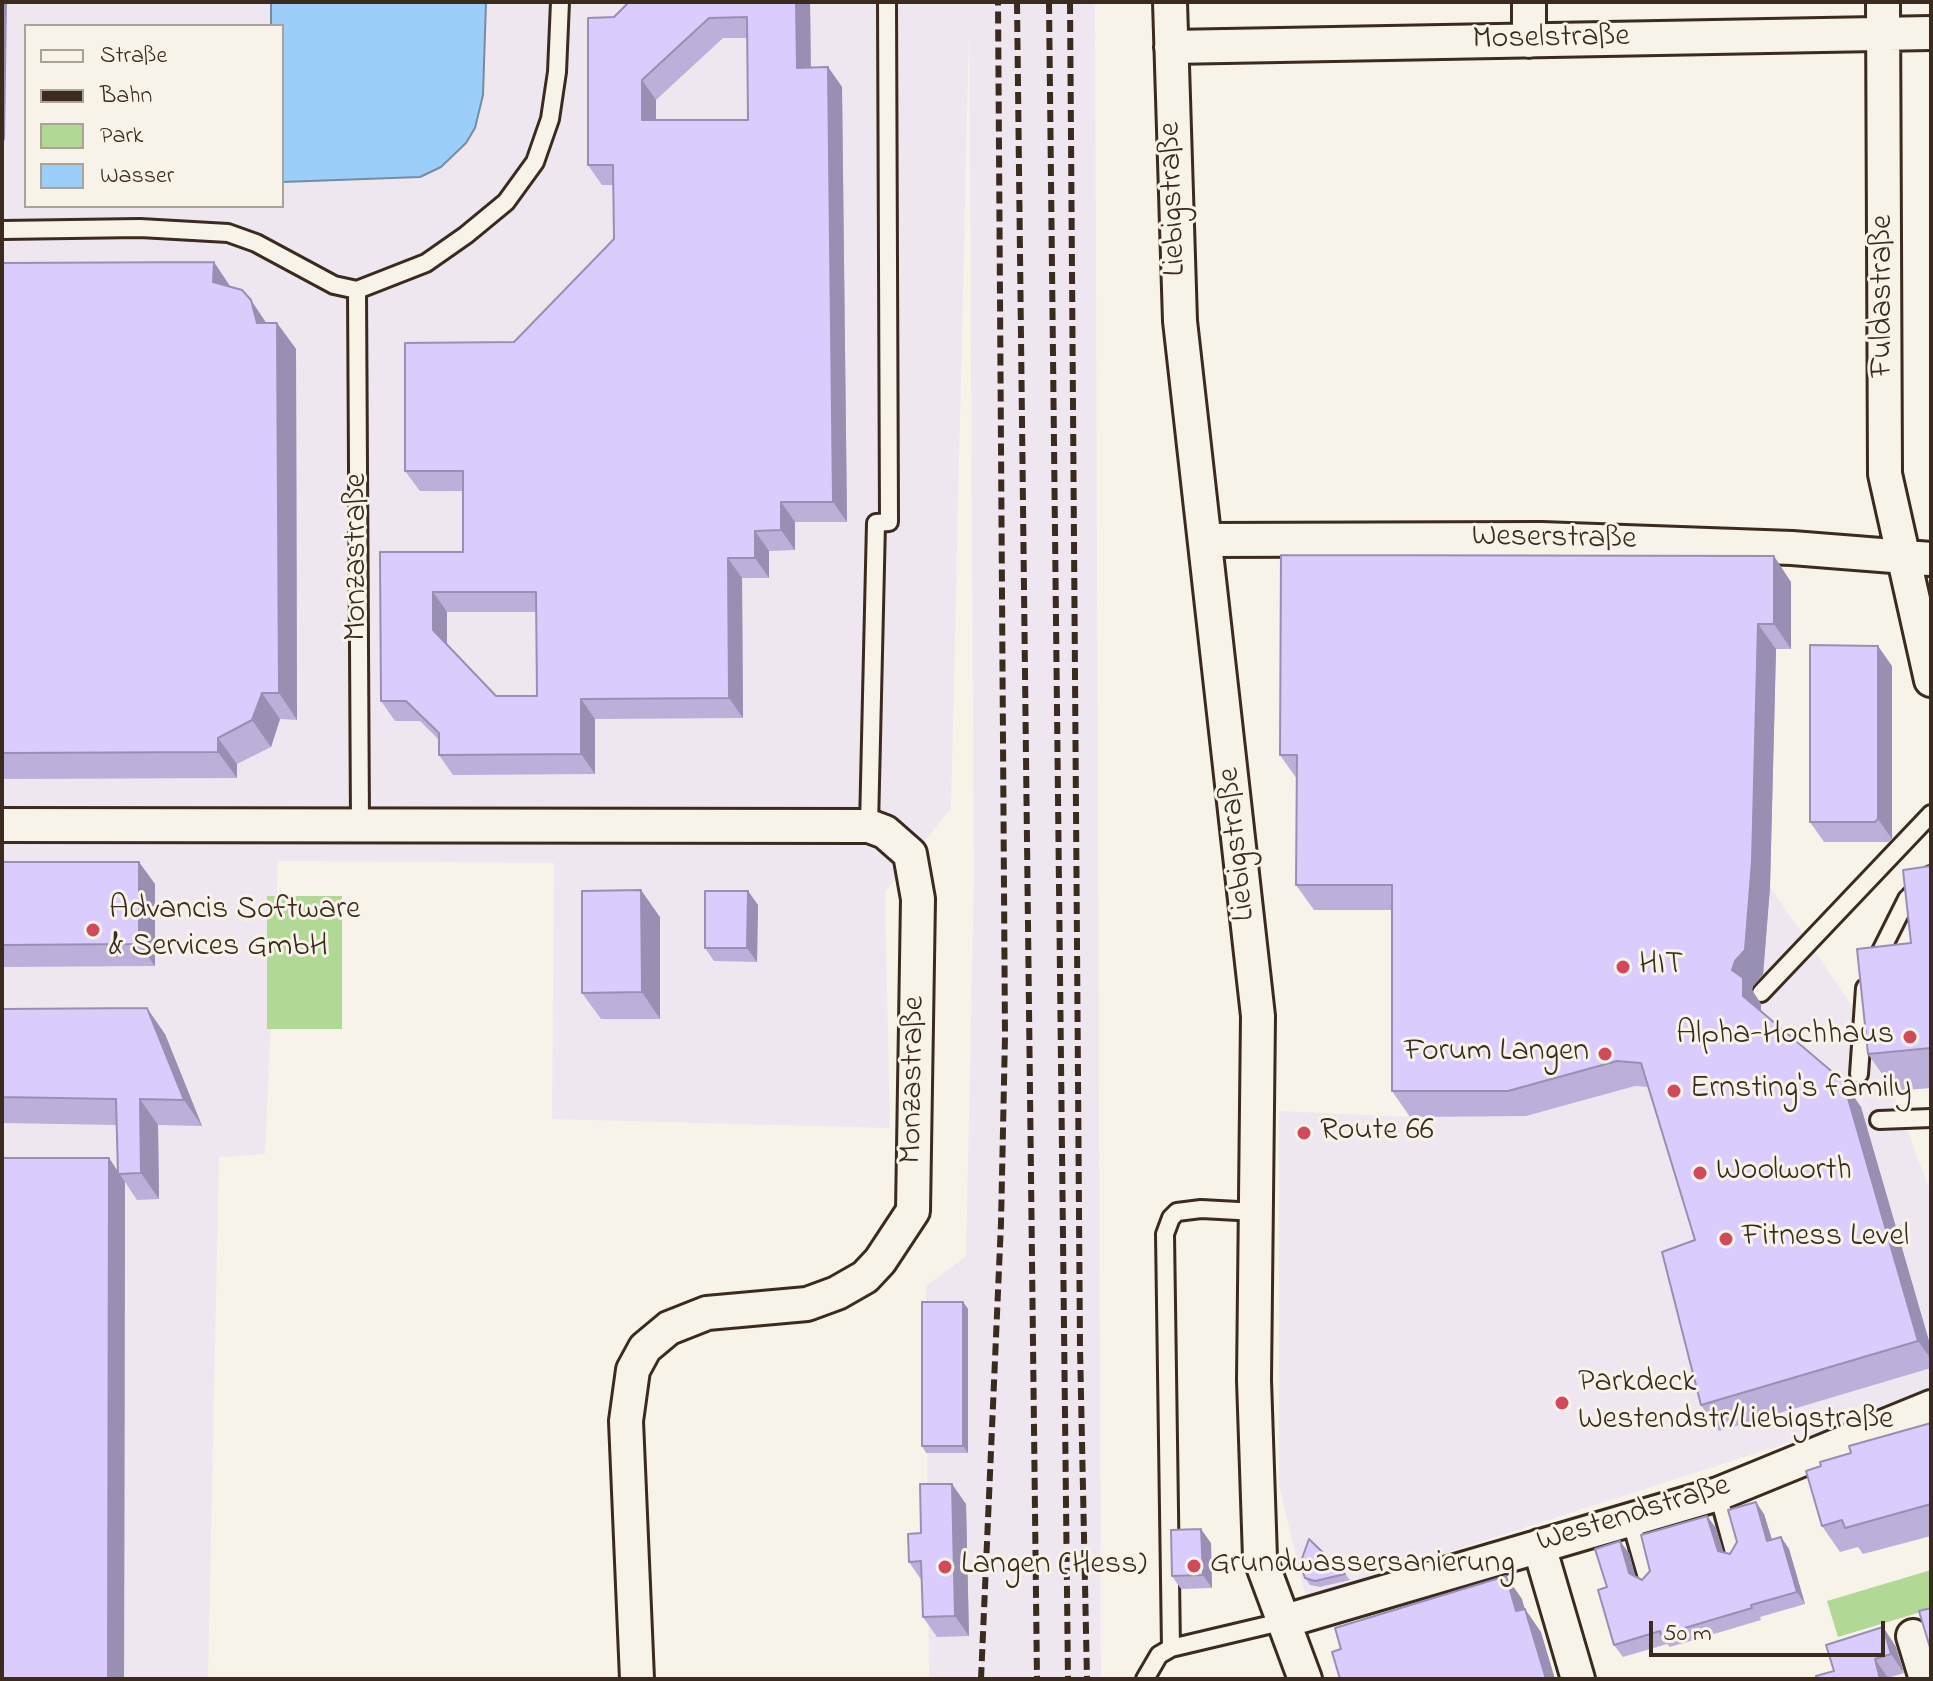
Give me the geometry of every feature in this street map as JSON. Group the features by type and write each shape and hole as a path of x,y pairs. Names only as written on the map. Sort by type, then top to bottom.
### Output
{"street":[{"name":"Liebigstraße","path":"1170,2 1180,321 1258,1016 1254,1380 1260,1558 1305,1679"},
{"path":"1529,2 1529,41"},
{"name":"Fuldastraße","path":"1883,2 1885,474 1916,558"},
{"name":"Moselstraße","path":"1171,47 1931,33"},
{"name":"Weserstraße","path":"1206,540 1541,539 1792,548 1916,558"},
{"path":"1916,558 1931,680"},
{"path":"2,825 360,823 869,826"},
{"name":"Monzastraße","path":"637,1679 626,1421 633,1370 645,1348 669,1328 707,1313 807,1304 837,1293 865,1277 880,1261 913,1211 918,899 910,854 885,832 869,826"},
{"name":"Westendstraße","path":"1285,1621 1718,1494 1931,1407"},
{"path":"1539,1546 1578,1679"},
{"path":"1913,1636 1926,1679"}],"lane":[{"path":"2,230 140,228 228,233 256,243 334,285 357,290 426,263 506,202 535,162 550,119 557,72 560,2"},
{"path":"869,826 876,523 889,522 887,2"},
{"name":"Monzastraße","path":"357,290 360,823"},
{"path":"1761,993 1931,814"},
{"path":"1859,1074 1865,984 1907,899 1931,875"},
{"path":"1879,1120 1931,1118"},
{"path":"1171,1648 1165,1234 1177,1212 1201,1209 1257,1212"},
{"path":"1718,1494 1735,1556"},
{"path":"1630,1519 1648,1581"},
{"path":"1145,1679 1159,1655 1171,1648 1285,1621"}],"shaded area":[{"path":"2,2 1095,2 1101,1679 929,1679 926,1286 966,1256 974,879 969,34 951,808 885,892 890,1128 552,1119 554,863 278,861 265,1154 219,1157 208,1679 2,1679"},
{"path":"1775,692 1770,887 1869,1030 1931,1193 1931,1397 1306,1598 1279,1485 1279,1111 1410,1117"}],"green space":[{"path":"267,896 342,896 342,1029 267,1029"},
{"path":"1931,1570 1931,1609 1838,1637 1827,1601"}],"water":[{"path":"271,2 486,2 483,95 475,128 466,143 441,167 420,177 284,182 284,24 271,24"}],"building":[{"path":"629,2 796,2 797,68 828,67 833,502 781,502 781,530 755,531 755,558 728,558 729,698 581,699 581,754 439,755 439,733 406,701 381,701 380,552 463,552 463,471 405,471 405,343 514,342 614,239 613,165 588,165 588,18 614,17","holes":["747,17 748,120 642,120 642,80 709,18","433,592 536,592 537,696 496,696 433,630"]},
{"path":"214,262 213,282 242,290 251,300 257,323 277,323 279,693 262,693 252,720 218,738 218,752 2,753 2,263"},
{"path":"1281,555 1774,556 1774,624 1758,624 1752,861 1745,950 1732,970 1743,978 1743,996 1843,1081 1918,1341 1701,1405 1662,1252 1695,1240 1641,1063 1617,1061 1508,1091 1392,1091 1392,885 1296,885 1297,755 1280,755"},
{"path":"1810,645 1878,646 1878,819 1875,822 1810,822"},
{"path":"2,862 139,862 139,944 2,945"},
{"path":"1931,866 1931,1048 1868,1054 1857,949 1911,943 1903,870"},
{"path":"641,890 642,992 582,993 582,891"},
{"path":"705,891 748,891 747,948 705,948"},
{"path":"147,1008 184,1100 140,1099 141,1173 118,1174 116,1099 2,1097 2,1009"},
{"path":"2,1158 109,1158 108,1679 2,1679"},
{"path":"922,1302 963,1302 963,1446 922,1446"},
{"path":"1931,1423 1931,1504 1845,1528 1842,1520 1822,1526 1806,1471 1821,1466 1820,1462 1851,1453 1849,1446"},
{"path":"920,1484 952,1484 955,1616 923,1617 921,1561 909,1562 908,1534 921,1533"},
{"path":"1756,1502 1767,1541 1781,1537 1797,1592 1661,1635 1660,1631 1614,1645 1598,1590 1607,1587 1595,1549 1620,1541 1629,1573 1642,1580 1650,1571 1641,1535 1707,1516 1718,1551 1730,1554 1737,1542 1728,1510"},
{"path":"1201,1529 1203,1575 1172,1576 1171,1530"},
{"path":"1309,1539 1345,1574 1315,1581 1305,1578 1300,1564"},
{"path":"1506,1576 1516,1611 1525,1609 1546,1679 1340,1679 1332,1652 1341,1649 1335,1628"},
{"path":"1931,1608 1931,1651 1919,1611"},
{"path":"1883,1627 1891,1654 1875,1659 1880,1679 1817,1679 1816,1676 1834,1671 1826,1645"}],"railway":[{"path":"981,1679 1001,1223 1005,1036 998,2"},
{"path":"1017,2 1037,1679"},
{"path":"1049,2 1068,1679"},
{"path":"1070,2 1080,1347 1087,1679"}],"place":[{"name":"Advancis Software & Services GmbH","path":"93,930"},
{"name":"HIT","path":"1623,967"},
{"name":"Alpha-Hochhaus","path":"1910,1037"},
{"name":"Forum Langen","path":"1605,1054"},
{"name":"Ernsting's family","path":"1674,1091"},
{"name":"Route 66","path":"1304,1133"},
{"name":"Woolworth","path":"1700,1173"},
{"name":"Fitness Level","path":"1726,1239"},
{"name":"Parkdeck Westendstr/Liebigstraße","path":"1562,1403"},
{"name":"Grundwassersanierung","path":"1194,1566"},
{"name":"Langen (Hess)","path":"945,1567"}]}
